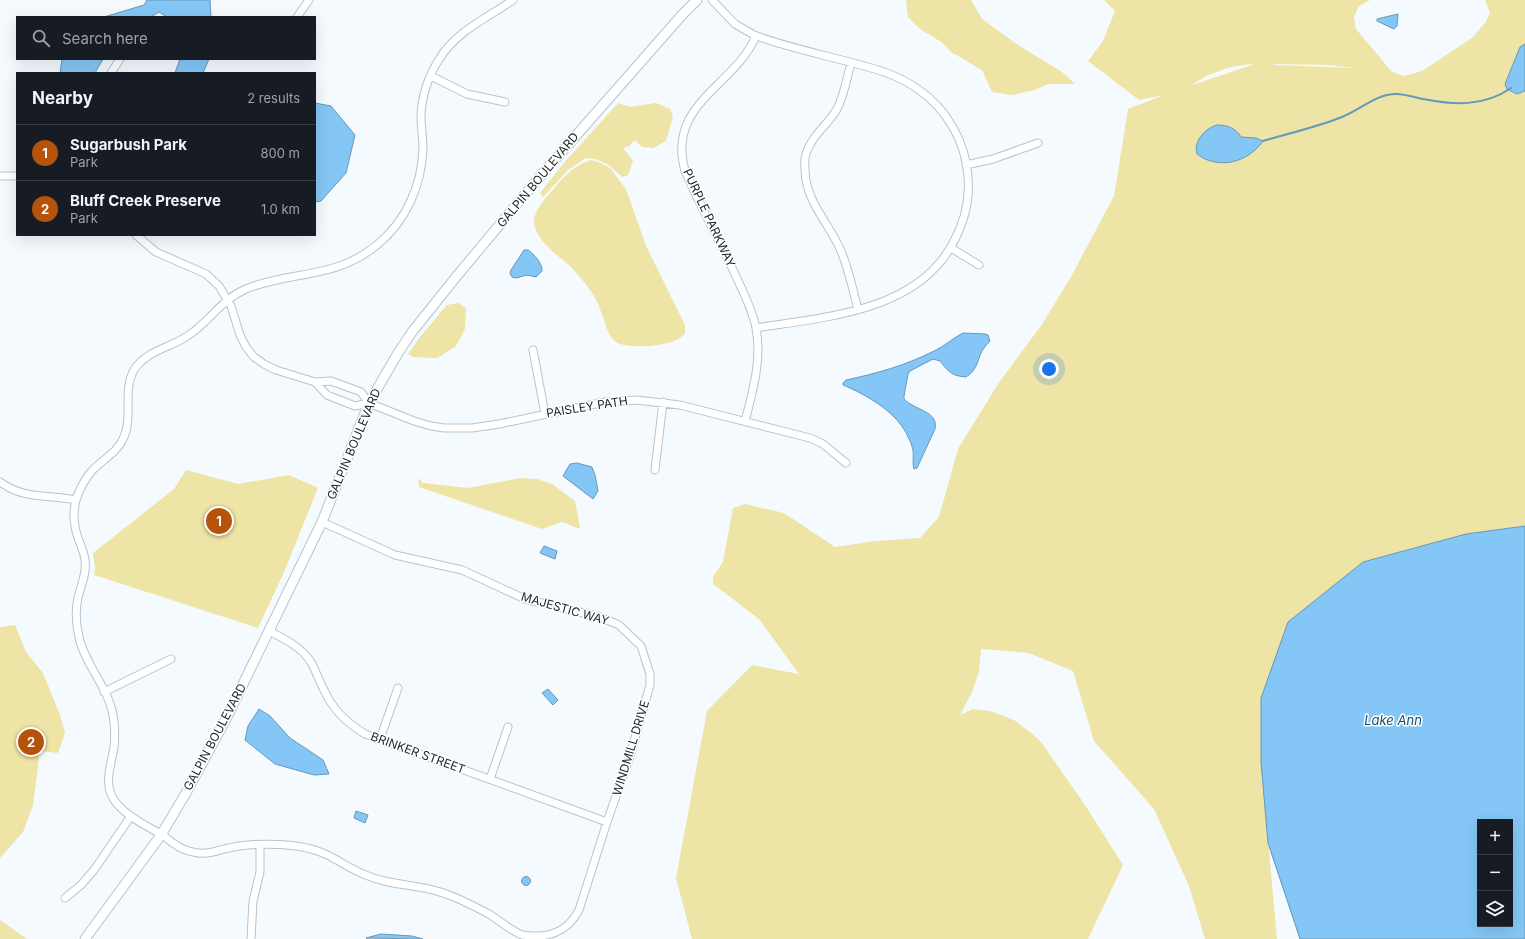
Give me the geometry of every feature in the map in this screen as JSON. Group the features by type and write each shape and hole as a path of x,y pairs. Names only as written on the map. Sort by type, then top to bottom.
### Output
{"street":[{"path":"299,16 309,0"},
{"path":"0,482 23,494 63,497 76,500 92,470 115,451 125,436 128,417 128,387 131,374 141,360 190,335 228,299 241,291 258,284 319,273 339,267 365,254 390,233 400,221 408,207 418,180 423,146 421,112 425,90 442,54 462,33 513,0"},
{"name":"GALPIN BOULEVARD","path":"85,939 161,835 186,793 225,721 322,522 369,403 394,359 412,332 456,277 544,172 682,15 697,0"},
{"path":"712,0 735,24 756,36 896,76 909,82 931,100 945,116 957,134 963,150 966,165 968,181 966,207 960,230 951,248 933,271 910,289 895,297 858,310 838,315 756,328"},
{"name":"PURPLE PARKWAY","path":"745,421 758,362 756,328 752,311 685,171 681,145 683,134 692,113 745,56 756,36"},
{"path":"112,72 119,60"},
{"path":"851,63 840,103 830,119 809,145 801,159 808,190 814,204 841,250 849,271 858,310"},
{"path":"431,76 467,94 505,102"},
{"path":"966,165 993,159 1038,143"},
{"path":"0,176 16,176"},
{"path":"137,236 156,252 206,274 219,286 228,299 240,335 246,347 254,357 276,370 315,382 331,381 361,392 369,403 355,406 327,395 315,382"},
{"path":"951,248 979,266"},
{"path":"533,350 546,414"},
{"name":"PAISLEY PATH","path":"369,403 414,421 444,428 459,429 487,426 619,400 662,402 680,405 810,438 823,444 846,463"},
{"path":"655,470 662,402"},
{"name":"WINDMILL DRIVE","path":"76,500 74,507 75,526 84,551 86,570 78,596 77,625 82,647 104,692 113,715 114,747 108,771 108,784 118,806 177,846 194,853 204,854 229,847 260,845 297,846 321,852 358,872 375,879 428,889 453,897 489,914 519,933 532,938 543,939 551,937 568,928 579,910 629,759 650,685 650,674"},
{"name":"MAJESTIC WAY","path":"322,522 395,555 462,570 524,599 600,617 619,625 641,646 650,674"},
{"name":"BRINKER STREET","path":"270,631 290,642 310,661 331,704 341,717 365,734 607,822"},
{"path":"104,692 171,659"},
{"path":"380,739 398,688"},
{"path":"490,779 508,728"},
{"path":"65,898 81,885 94,870 131,816"},
{"path":"251,939 253,901 260,872 260,845"}],"shaded area":[{"path":"906,0 971,0 982,19 1018,45 1062,72 1075,84 1048,84 1035,90 1013,95 992,92 982,70 951,52 943,43 920,29 908,17"},
{"path":"1104,0 1370,0 1359,6 1354,17 1356,29 1392,72 1404,76 1422,71 1472,38 1485,23 1490,13 1485,0 1525,0 1525,44 1520,47 1517,94 1525,91 1525,526 1466,534 1261,762 1277,939 1205,939 1189,886 1154,809 1094,741 1073,671 1029,653 981,649 979,672 972,692 960,715 973,709 990,711 1014,720 1041,742 1085,805 1123,865 1088,939 692,939 676,878 707,711 752,665 799,674 759,619 713,584 713,577 723,562 733,508 745,504 784,513 835,547 876,541 920,538 939,517 958,449 998,384 1043,323 1072,275 1114,196 1128,109 1164,95 1139,100 1088,61 1103,41 1115,11","holes":["1273,64 1327,65 1356,68 1274,65","1252,65 1192,85 1220,70"]},
{"path":"618,103 630,107 656,103 670,109 673,117 666,141 653,148 642,147 635,140 629,146 623,148 633,161 628,175 622,177 609,165 596,159 586,158 568,170 543,197 540,193 564,163"},
{"path":"591,160 610,168 626,189 646,246 685,325 685,333 680,338 652,346 631,346 616,342 608,332 598,303 590,290 573,269 539,237 534,219 545,198 569,173 579,165"},
{"path":"458,303 466,308 465,329 456,346 437,358 413,357 408,354 447,305"},
{"path":"186,470 238,484 289,475 318,488 284,572 258,628 94,575 95,567 93,553 174,489"},
{"path":"418,478 423,483 468,488 520,478 537,479 552,484 575,501 580,529 562,522 542,529 419,487"},
{"path":"15,625 26,652 43,673 60,715 65,733 58,753 40,751 33,805 23,832 0,858 0,627"},
{"path":"0,920 27,939 0,939"}],"water":[{"path":"147,0 210,0 211,16 165,16 159,12 153,16 107,16 144,5"},
{"path":"1398,14 1397,26 1394,29 1377,21 1377,19"},
{"path":"1525,44 1525,91 1517,94 1507,89 1505,84 1520,47"},
{"path":"62,60 102,60 96,72 60,72"},
{"path":"180,60 209,60 203,72 175,72"},
{"path":"316,103 331,106 355,135 346,173 321,201 316,202"},
{"path":"1217,125 1237,131 1241,137 1256,138 1263,141 1253,152 1233,162 1219,163 1207,160 1197,154 1196,149 1198,140 1204,132"},
{"path":"524,250 528,250 540,262 542,271 536,277 527,275 516,278 512,277 510,273 511,270"},
{"path":"963,333 985,334 988,335 990,341 982,351 975,368 969,375 966,377 953,374 940,361 933,359 910,371 908,374 904,399 908,403 930,414 935,423 935,429 917,468 914,469 911,443 898,421 881,406 862,394 843,385 843,383 846,380 880,372 912,361 938,349"},
{"path":"577,463 592,467 598,491 593,499 563,476 570,464"},
{"name":"Lake Ann","path":"1525,526 1525,939 1300,939 1268,843 1261,762 1261,698 1288,622 1363,562 1466,534"},
{"path":"544,546 557,551 555,559 540,553"},
{"path":"548,689 558,700 553,705 542,693"},
{"path":"259,709 270,716 290,738 323,760 329,774 314,775 275,764 245,740 248,726"},
{"path":"356,811 368,815 365,823 354,818"},
{"path":"524,877 528,877 530,881 528,885 524,885 522,883 522,879"},
{"path":"381,934 412,936 423,939 366,938"}],"waterway":[{"path":"1263,141 1333,121 1349,114 1375,99 1389,95 1402,94 1423,99 1468,103 1490,99 1511,88"}],"place":[{"name":"Sugarbush Park","path":"219,521"},
{"name":"Bluff Creek Preserve","path":"31,742"}]}
